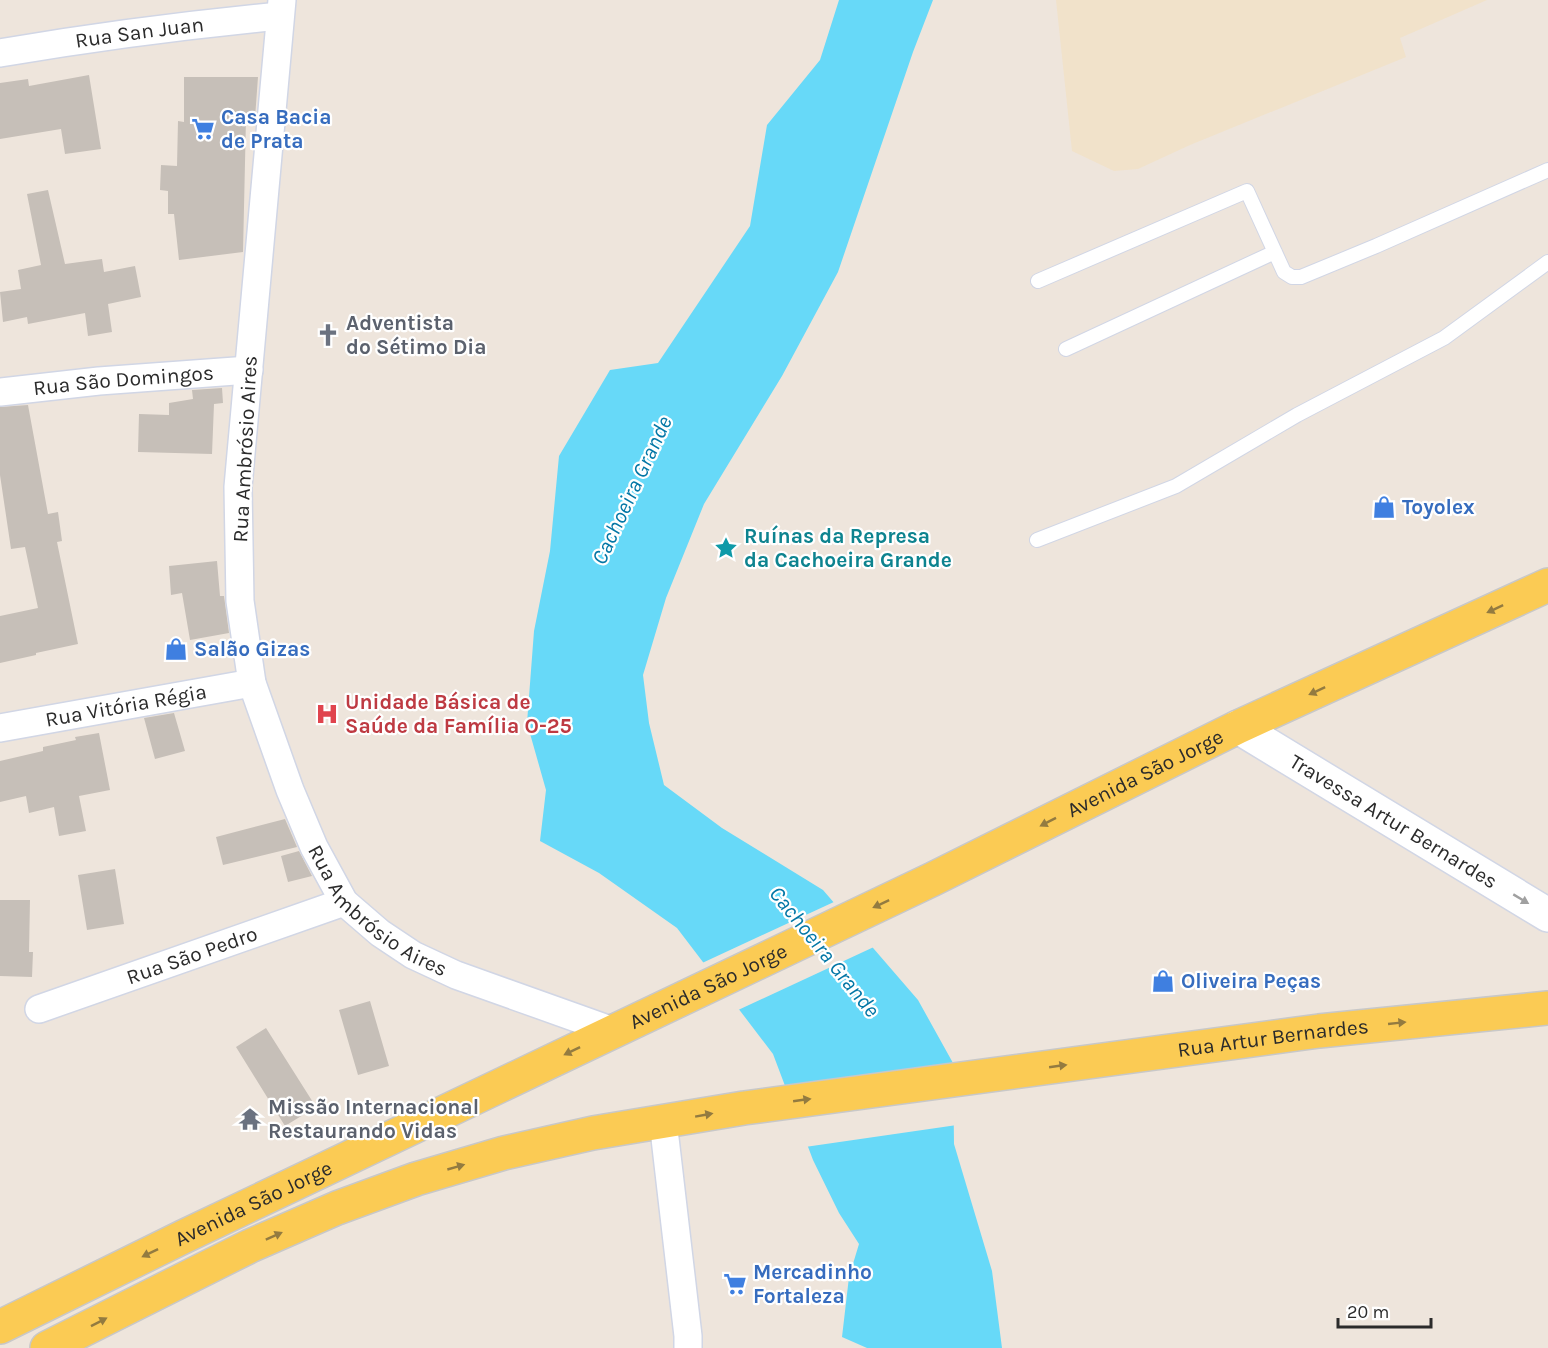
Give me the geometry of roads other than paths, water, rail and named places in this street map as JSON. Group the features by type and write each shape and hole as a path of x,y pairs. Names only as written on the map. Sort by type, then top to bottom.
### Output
{"main road":[{"name":"Avenida São Jorge","path":"0,1327 185,1236 933,879 1238,727 1542,591"},
{"name":"Rua Artur Bernardes","path":"1000,1074 1319,1031 1548,1008"},
{"name":"Avenida São Jorge","path":"47,1348 250,1246 337,1208 404,1183 504,1153 593,1133 744,1108 1000,1074"}],"street":[{"name":"Rua San Juan","path":"0,53 78,39 180,26 281,8"},
{"name":"Rua Ambrósio Aires","path":"281,8 238,487 240,601 252,683 290,790 314,847 344,902 380,933 413,955 456,975 613,1031"},
{"name":"Rua São Domingos","path":"0,392 99,381 249,370"},
{"name":"Rua Vitória Régia","path":"0,728 252,683"},
{"name":"Travessa Artur Bernardes","path":"1238,727 1548,915"},
{"name":"Rua São Pedro","path":"39,1009 344,902"},
{"path":"663,1121 688,1348"}],"lane":[{"path":"1038,281 1247,191 1284,272 1292,277 1301,277 1548,170"},
{"path":"1066,349 1275,252"},
{"path":"1037,540 1176,486 1297,416 1444,338 1548,262"}],"water":[{"name":"Cachoeira Grande","path":"839,0 933,0 838,272 782,376 704,504 666,598 643,675 649,723 664,785 722,828 823,890 918,1000 953,1063 954,1144 992,1271 1002,1348 867,1348 842,1337 849,1277 859,1244 839,1213 813,1160 773,1054 677,928 599,873 540,841 546,790 527,723 534,631 550,551 559,456 610,370 658,363 750,226 767,125 820,60"}],"place":[{"name":"Casa Bacia de Prata","path":"203,129"},
{"name":"Adventista do Sétimo Dia","path":"328,335"},
{"name":"Toyolex","path":"1384,507"},
{"name":"Ruínas da Represa da Cachoeira Grande","path":"726,548"},
{"name":"Salão Gizas","path":"176,649"},
{"name":"Unidade Básica de Saúde da Família O-25","path":"327,714"},
{"name":"Oliveira Peças","path":"1163,981"},
{"name":"Missão Internacional Restaurando Vidas","path":"250,1119"},
{"name":"Mercadinho Fortaleza","path":"735,1284"}]}
